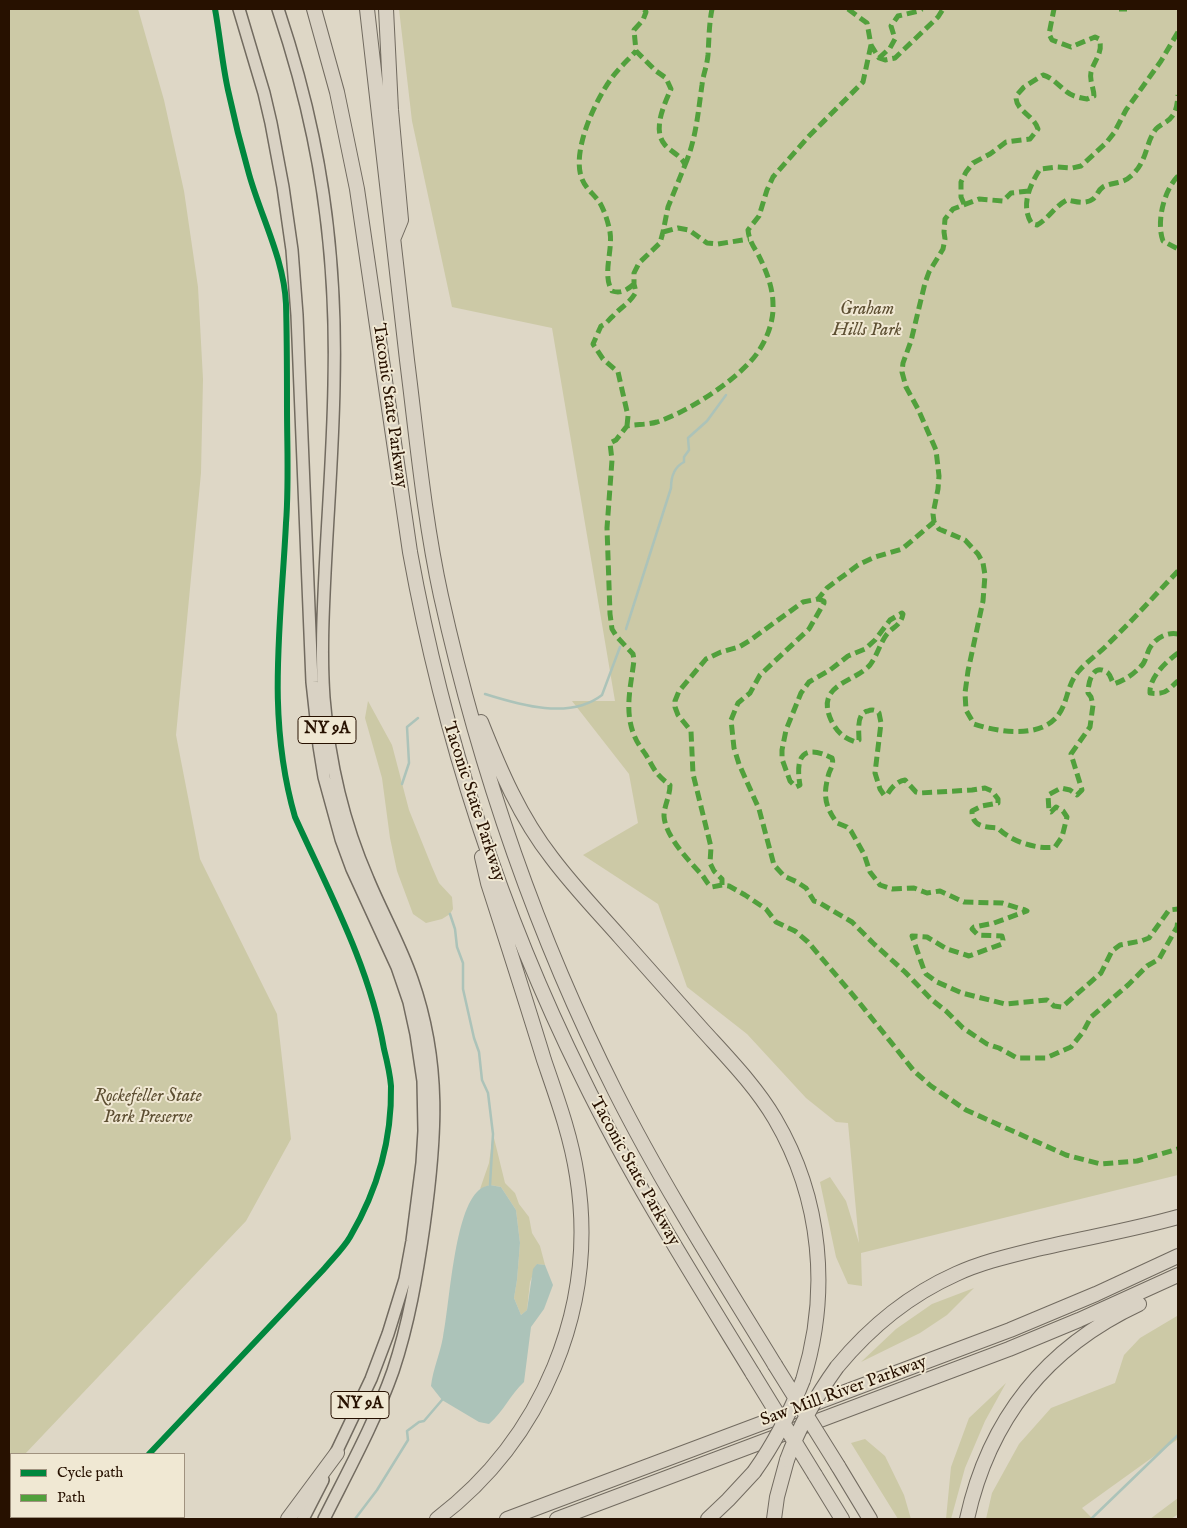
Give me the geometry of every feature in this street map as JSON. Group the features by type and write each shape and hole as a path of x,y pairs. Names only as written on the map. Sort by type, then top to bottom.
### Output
{"highway":[{"name":"Taconic State Parkway","path":"314,9 337,92 357,189 407,534 421,611 446,718 475,812 518,932 581,1076 648,1201 842,1519"},
{"name":"Taconic State Parkway","path":"367,9 417,442 433,551 459,668 479,744 507,834 539,922 582,1023 616,1094 661,1176 870,1519"},
{"path":"386,9 391,110 401,220 393,240"},
{"path":"459,668 502,776 518,808 537,838 581,893 748,1081 774,1118 789,1144 801,1173 810,1203 816,1232 819,1264 819,1297 816,1327 803,1380 784,1423 754,1472 708,1519"},
{"path":"437,1519 467,1494 492,1469 517,1436 539,1401 554,1369 566,1336 576,1296 581,1256 582,1223 580,1197 571,1145 488,883 480,848 475,812"},
{"path":"774,1519 779,1490 788,1460 796,1437 812,1406 837,1368 860,1341 886,1317 919,1294 957,1274 1004,1257 1178,1217"},
{"name":"Saw Mill River Parkway","path":"506,1519 1010,1330 1178,1256"},
{"name":"Saw Mill River Parkway","path":"557,1519 1009,1349 1079,1320 1178,1275"},
{"path":"967,1519 975,1488 992,1445 1015,1405 1034,1380 1070,1346 1095,1328 1123,1311 1178,1285"},
{"path":"288,1519 337,1452"}],"main road":[{"name":"NY 9A","path":"239,9 272,123 292,250 297,315 312,682 318,746 324,777 341,839 352,869 397,967 409,1002 423,1081 424,1124 422,1163 405,1279 396,1311 365,1394 303,1519"},
{"name":"NY 9A","path":"278,9 299,78 314,140 324,203 330,260 334,323 334,387 324,627 326,724 338,787 353,842 400,949 417,994 428,1041 434,1102 434,1136 430,1176 419,1263 408,1318 393,1371 381,1401 324,1519"}],"green space":[{"name":"Rockefeller State Park Preserve","path":"9,9 138,9 164,100 184,191 198,287 203,379 201,473 176,735 200,859 277,1014 291,1139 246,1221 26,1453 10,1453 9,1471"},
{"name":"Graham Hills Park","path":"399,9 1178,9 1178,1175 861,1253 862,1286 848,1284 836,1257 820,1182 830,1177 846,1201 859,1243 848,1123 836,1122 806,1098 747,1034 687,987 658,904 583,855 638,823 629,774 572,701 615,701 552,328 452,307 412,121"},
{"path":"368,701 392,745 409,810 432,867 439,883 452,897 453,909 450,914 442,919 426,923 413,914 397,871 390,838 382,778 365,718"},
{"path":"493,1134 505,1183 515,1193 519,1204 529,1217 532,1233 540,1246 545,1265 537,1264 530,1282 527,1310 521,1315 514,1298 520,1243 516,1210 501,1187 490,1185 480,1189 489,1163"},
{"path":"974,1288 947,1315 920,1333 861,1362 896,1329 932,1304"},
{"path":"1177,1316 1178,1439 1082,1508 1093,1519 986,1519 992,1493 1019,1444 1051,1408 1115,1383 1124,1355 1140,1338"},
{"path":"1006,1383 985,1421 965,1468 951,1519 946,1519 951,1467 969,1418"},
{"path":"865,1439 885,1456 904,1495 911,1519 898,1519 851,1443"},
{"path":"1178,1498 1177,1515 1171,1519 1150,1519"}],"shaded area":[{"path":"490,1185 501,1187 516,1210 520,1243 514,1298 521,1315 527,1310 533,1269 537,1264 545,1265 553,1285 544,1309 531,1327 524,1382 489,1424 479,1422 442,1400 431,1386 443,1337 458,1237 471,1201 479,1190"}],"waterway":[{"path":"626,629 671,488 672,477 675,470 684,462 684,457 689,450 688,438 707,421 726,395"},
{"path":"485,694 529,706 545,708 560,709 589,703 602,695 620,647"},
{"path":"402,784 409,763 407,727 418,718"},
{"path":"450,914 455,929 457,947 463,963 463,989 479,1052 482,1080 488,1093 493,1134 490,1185"},
{"path":"355,1519 377,1490 408,1440 407,1431 419,1422 424,1421 442,1400"},
{"path":"1091,1519 1178,1435"}],"marked path":[{"path":"627,426 628,416 618,372 603,359 593,344 601,326 634,296 636,292 634,273 639,263 660,243 668,207 685,165 665,145 659,132 665,102 671,89 666,78 636,51 634,30 643,20 646,12 644,9"},
{"path":"685,165 696,126 707,59 712,9"},
{"path":"848,9 867,23 871,45 879,58 885,60 895,58 938,17 943,9"},
{"path":"879,58 890,48 895,39 891,26 898,16 922,9"},
{"path":"964,204 961,197 961,182 973,163 990,154 1006,142 1030,139 1038,129 1033,120 1018,106 1016,101 1016,96 1024,87 1043,75 1074,96 1087,99 1094,96 1091,75 1100,48 1099,39 1095,37 1071,47 1052,40 1049,34 1054,9"},
{"path":"1119,9 1127,9"},
{"path":"1178,32 1161,61 1126,110 1114,133 1106,143 1081,166 1040,169 1028,196 1027,210 1032,224 1037,225 1067,200 1090,201 1103,187 1125,180 1131,176 1141,164 1152,134 1174,114 1178,95"},
{"path":"871,45 863,82 809,136 773,177 759,216 748,230 751,243 766,272 773,298 772,321 759,351 730,381 706,397 669,418 649,424 627,426 616,440 610,443 612,460 607,528 610,614 612,629 633,654 629,707 631,726 637,741 656,772 670,785 664,812 665,824 673,840 710,886 729,886 745,895 766,909 776,922 795,931 808,942 914,1071 931,1086 966,1110 1066,1155 1101,1164 1137,1161 1178,1149"},
{"path":"634,284 624,291 612,291 608,277 611,239 605,213 600,203 584,183 579,168 582,141 598,100 614,75 636,51"},
{"path":"1178,176 1165,198 1160,225 1163,241 1178,249"},
{"path":"1029,191 1011,193 1003,201 979,199 953,209 945,219 943,249 929,272 925,283 902,372 906,387 936,450 939,476 933,514 934,522 939,529 965,540 978,554 983,563 985,575 983,601 965,693 966,710 974,724 991,729 1019,732 1037,729 1053,721 1059,715 1073,679 1078,672 1118,634 1178,571"},
{"path":"663,232 678,228 689,230 707,243 718,244 749,239"},
{"path":"722,885 722,879 714,871 710,863 711,847 693,774 691,731 678,715 675,707 679,691 706,659 739,647 749,641 803,602 818,599 827,588 858,565 875,557 902,549 934,522"},
{"path":"818,599 824,601 824,603 809,629 760,675 750,693 738,703 731,720 734,748 739,764 759,809 774,865 784,876 806,888 814,901 852,922 963,1028 987,1044 1017,1058 1046,1058 1071,1047 1083,1032 1091,1017 1147,966 1159,959 1177,927 1178,919"},
{"path":"1178,634 1167,635 1156,640 1143,664 1123,680 1114,684 1109,674 1103,670 1099,670 1092,675 1088,693 1093,705 1090,727 1071,754 1082,790 1077,795 1070,790 1061,788 1048,795 1049,811 1051,812 1056,807 1063,811 1067,817 1062,837 1055,847 1048,848 1024,844 1009,837 998,828 977,823 974,820 972,811 982,806 998,803 998,799 992,791 985,788 920,793 916,792 905,780 897,783 887,795 884,795 875,773 881,723 879,713 871,710 864,712 859,723 859,740 856,742 847,739 836,728 827,708 828,699 832,692 870,665 887,634 900,621 902,613 890,620 875,640 865,649 848,656 830,670 809,682 801,693 786,730 782,750 782,759 790,781 796,787 800,785 799,767 803,755 814,752 832,758 825,793 829,811 837,823 851,831 864,854 870,872 880,885 892,889 914,888 927,893 940,891 964,902 1002,903 1027,911 994,923 974,927 972,929 978,935 1002,936 1003,940 1002,944 969,956 947,949 927,937 912,936 926,974 937,982 962,993 1005,1004 1047,1000 1054,1006 1062,1007 1101,973 1112,951 1120,945 1149,938 1169,910 1178,909"},
{"path":"1178,653 1156,675 1152,681 1150,693 1163,692 1178,681"}],"cycle path":[{"path":"150,1453 341,1250 360,1220 375,1183 386,1145 391,1106 389,1072 378,1019 369,989 347,930 295,817 286,780 278,707 279,634 287,494 286,304 277,254 254,190 235,122 226,80 215,9"}]}
